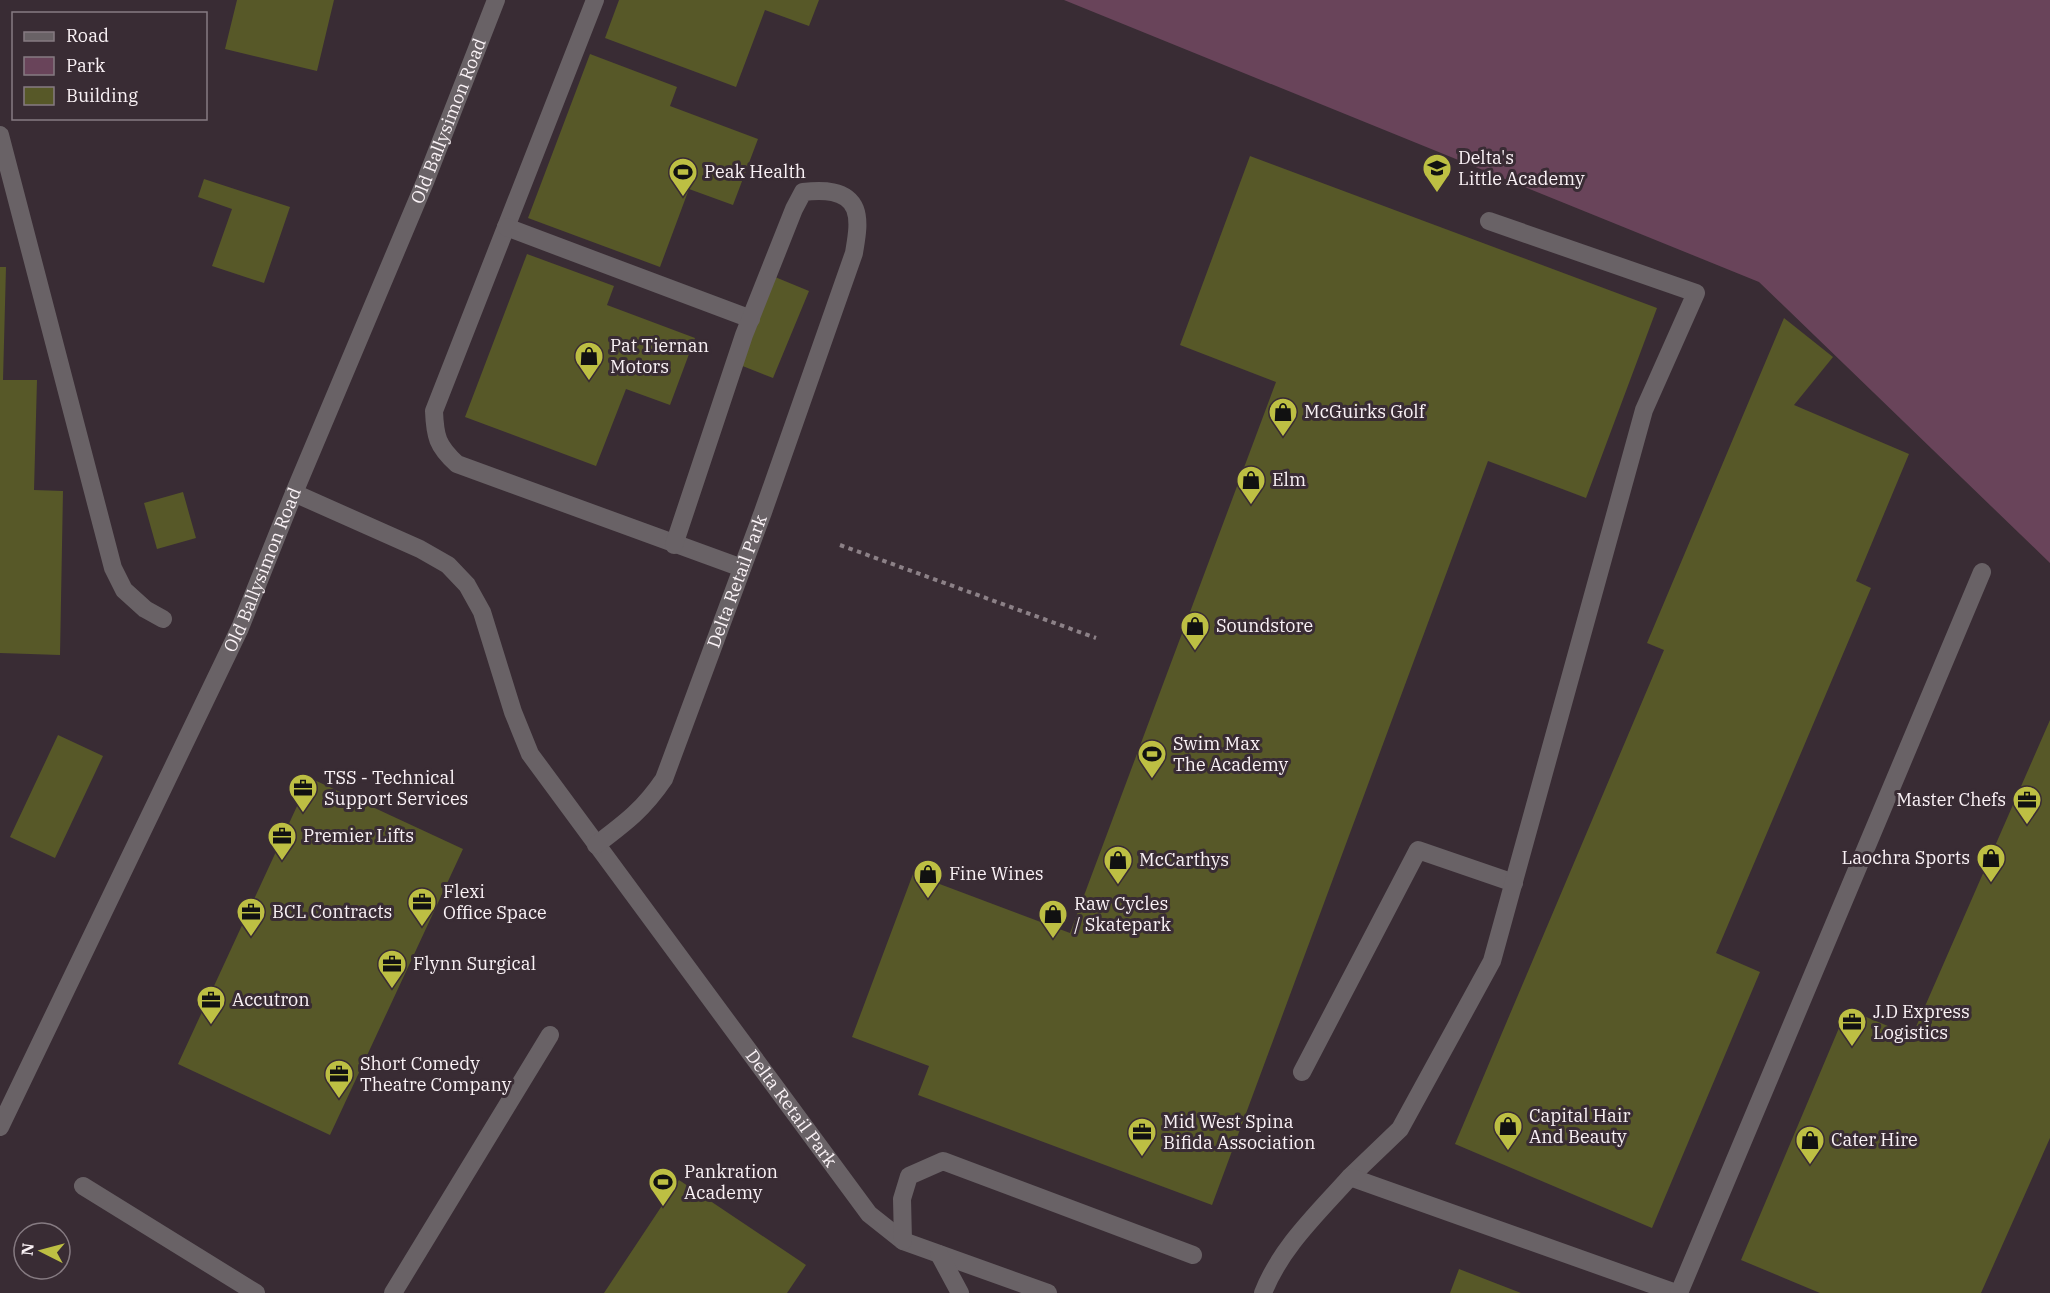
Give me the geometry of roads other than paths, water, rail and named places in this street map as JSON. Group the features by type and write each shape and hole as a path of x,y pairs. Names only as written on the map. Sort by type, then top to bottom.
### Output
{"street":[{"name":"Old Ballysimon Road","path":"0,1127 240,628 294,493 425,182 496,0"},
{"path":"595,0 434,411 435,434 443,452 457,464 473,471 742,568"},
{"path":"0,135 113,568 124,590 145,609 163,619"},
{"name":"Delta Retail Park","path":"596,845 638,813 652,798 664,779 855,253 857,231 855,209 843,196 823,189 803,192 794,208 751,319"},
{"path":"1263,1293 1277,1262 1294,1239 1350,1177 1400,1129 1492,961 1644,410 1696,293 1489,221"},
{"path":"506,227 751,319 674,545"},
{"name":"Delta Retail Park","path":"294,493 420,549 448,565 468,585 482,612 513,712 530,754 869,1214 903,1241 1048,1293"},
{"path":"1350,1177 1678,1293 1982,572"},
{"path":"1302,1072 1418,850 1514,883"},
{"path":"393,1293 550,1035"},
{"path":"903,1241 902,1199 909,1176 943,1161 1193,1255"},
{"path":"83,1186 256,1293"},
{"path":"939,1254 960,1293"}],"place":[{"name":"Delta's Little Academy","path":"1437,194"},
{"name":"Peak Health","path":"683,198"},
{"name":"Pat Tiernan Motors","path":"589,382"},
{"name":"McGuirks Golf","path":"1283,438"},
{"name":"Elm","path":"1251,506"},
{"name":"Soundstore","path":"1195,652"},
{"name":"Swim Max The Academy","path":"1152,780"},
{"name":"TSS - Technical Support Services","path":"303,814"},
{"name":"Master Chefs","path":"2027,826"},
{"name":"Premier Lifts","path":"282,862"},
{"name":"Laochra Sports","path":"1991,884"},
{"name":"McCarthys","path":"1118,886"},
{"name":"Fine Wines","path":"928,900"},
{"name":"Flexi Office Space","path":"422,928"},
{"name":"BCL Contracts","path":"251,938"},
{"name":"Raw Cycles / Skatepark","path":"1053,940"},
{"name":"Flynn Surgical","path":"392,990"},
{"name":"Accutron","path":"211,1026"},
{"name":"J.D Express Logistics","path":"1852,1048"},
{"name":"Short Comedy Theatre Company","path":"339,1100"},
{"name":"Capital Hair And Beauty","path":"1508,1152"},
{"name":"Mid West Spina Bifida Association","path":"1142,1158"},
{"name":"Cater Hire","path":"1810,1166"},
{"name":"Pankration Academy","path":"663,1208"}]}
